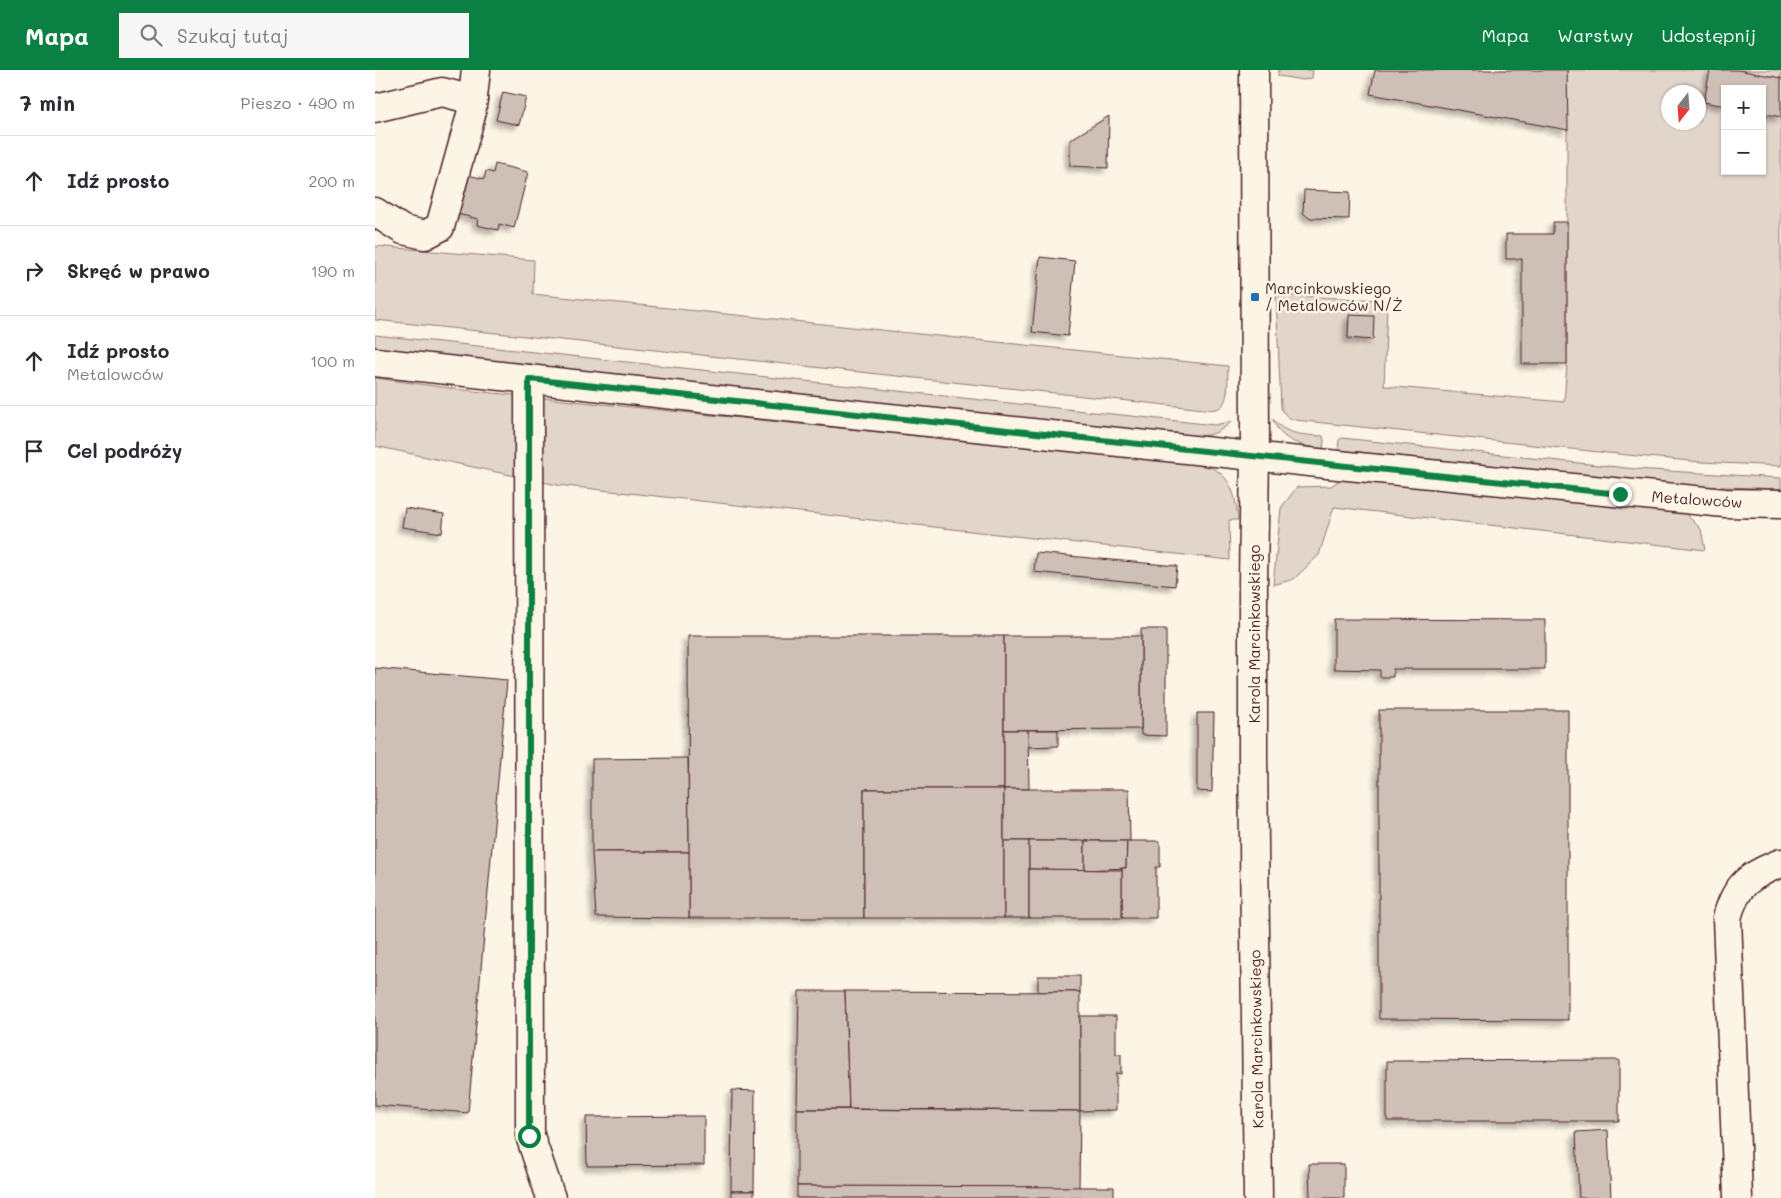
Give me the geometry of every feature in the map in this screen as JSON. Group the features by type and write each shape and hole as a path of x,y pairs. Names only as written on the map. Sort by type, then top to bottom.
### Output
{"street":[{"path":"375,212 403,230 425,235 440,227 471,115 476,70"},
{"name":"Karola Marcinkowskiego","path":"1254,70 1255,456 1253,756 1258,1198"},
{"path":"375,108 442,92 473,100"},
{"name":"Metalowców","path":"375,362 1620,494 1725,503 1781,504"},
{"path":"529,379 529,1136 551,1198"},
{"path":"1738,1198 1727,918 1730,906 1748,879 1761,871 1781,863"}],"shaded area":[{"path":"1278,70 1313,70 1312,78 1303,80 1278,76"},
{"path":"1567,70 1781,70 1781,466 1701,462 1637,456 1293,419 1285,415 1281,408 1276,295 1381,300 1387,305 1384,386 1564,402 1567,364"},
{"path":"375,246 534,260 533,294 1228,366 1226,397 1221,407 1204,409 375,320"},
{"path":"375,335 1215,425 1232,421 1223,429 1214,433 1193,437 375,349"},
{"path":"375,378 464,390 1203,465 1212,468 1226,479 1236,502 1238,520 1229,520 1230,560 557,485 375,446"},
{"path":"1273,419 1289,431 1323,436 1323,449 1293,442 1286,438 1276,427"},
{"path":"1342,438 1636,469 1781,478 1781,489 1698,486 1338,450 1339,440"},
{"path":"1341,479 1685,513 1701,529 1705,550 1334,507 1319,555 1294,579 1273,585 1281,508 1297,487 1331,486"}],"building":[{"path":"1375,70 1567,70 1568,130 1370,94"},
{"path":"1710,70 1738,70 1781,78 1781,117 1766,114 1766,85 1721,85 1721,105 1706,102"},
{"path":"503,92 526,97 519,125 496,120"},
{"path":"1109,116 1108,168 1070,166 1070,140"},
{"path":"495,164 528,172 514,228 499,224 498,230 477,225 478,219 449,212 460,173 484,179 486,171 493,173"},
{"path":"1304,190 1350,192 1349,219 1309,218 1303,213"},
{"path":"1553,222 1567,222 1567,364 1522,364 1522,259 1506,259 1506,234 1553,234"},
{"path":"1040,257 1075,261 1068,336 1032,332"},
{"path":"1349,315 1374,316 1373,340 1348,338"},
{"path":"405,508 444,514 442,533 402,527"},
{"path":"1036,553 1177,566 1175,586 1034,572"},
{"path":"1334,619 1545,620 1545,669 1393,669 1393,677 1380,677 1380,670 1334,669"},
{"path":"1141,629 1166,629 1166,736 1141,735"},
{"path":"688,636 1004,636 1004,789 864,789 864,918 689,918"},
{"path":"1004,636 1141,636 1141,729 1004,730"},
{"path":"375,668 507,680 468,1113 375,1105"},
{"path":"1379,710 1568,710 1568,1020 1379,1019"},
{"path":"1197,713 1214,713 1212,792 1197,791"},
{"path":"1004,730 1028,730 1029,789 1004,789"},
{"path":"1028,730 1058,730 1058,746 1029,747"},
{"path":"688,758 689,852 592,852 592,759"},
{"path":"864,789 1004,789 1004,918 864,918"},
{"path":"1004,789 1129,789 1130,841 1004,841"},
{"path":"1004,841 1029,841 1029,918 1004,918"},
{"path":"1029,841 1085,841 1085,870 1029,869"},
{"path":"1085,841 1127,841 1126,868 1085,870"},
{"path":"1127,841 1160,841 1160,867 1156,867 1156,918 1122,918 1122,868 1126,868"},
{"path":"592,852 689,852 689,918 596,917"},
{"path":"1029,869 1122,870 1122,918 1029,918"},
{"path":"1038,976 1080,976 1080,992 1038,992"},
{"path":"799,991 845,991 849,1109 797,1109"},
{"path":"845,991 1080,992 1080,1111 849,1109"},
{"path":"1080,1016 1116,1016 1116,1054 1121,1054 1121,1074 1116,1073 1116,1110 1080,1111"},
{"path":"1619,1060 1619,1121 1387,1121 1387,1061"},
{"path":"732,1090 755,1091 754,1191 731,1191"},
{"path":"797,1109 1080,1111 1079,1188 797,1186"},
{"path":"704,1116 704,1165 587,1166 586,1117"},
{"path":"1608,1130 1611,1198 1579,1198 1576,1132"},
{"path":"1309,1164 1344,1164 1344,1198 1310,1198"},
{"path":"797,1186 1114,1187 1114,1198 797,1198"},
{"path":"731,1191 754,1191 754,1198 731,1198"}],"place":[{"name":"Marcinkowskiego / Metalowców N/Ż","path":"1255,297"}],"route":[{"path":"529,1136 529,379 1620,494"}]}
